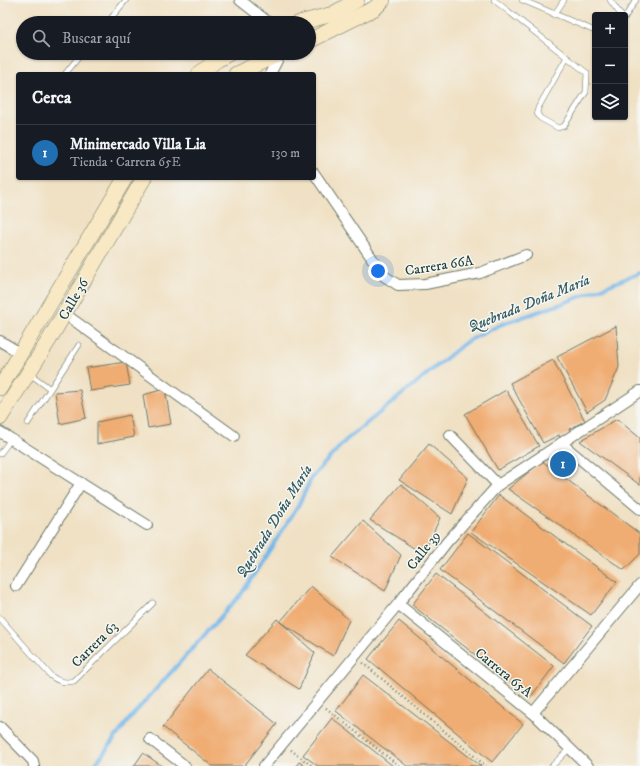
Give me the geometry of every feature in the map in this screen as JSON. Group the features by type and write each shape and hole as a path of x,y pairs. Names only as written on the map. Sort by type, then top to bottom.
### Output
{"main road":[{"path":"316,18 333,14 357,0"},
{"path":"316,37 374,8 383,0"},
{"path":"202,72 217,60"},
{"path":"241,72 266,60"},
{"name":"Calle 36","path":"0,388 22,354 124,180"},
{"name":"Calle 36","path":"0,418 29,374 143,180"}],"street":[{"path":"240,0 260,16"},
{"path":"271,72 277,60"},
{"name":"Carrera 66A","path":"316,176 384,276 398,285 425,284 480,273 526,255"},
{"path":"65,314 234,436"},
{"path":"0,341 22,354"},
{"name":"Calle 39","path":"264,766 398,604 447,542 498,484 640,391"},
{"path":"0,432 147,525"},
{"path":"450,435 498,484"},
{"path":"561,443 640,509"},
{"path":"16,586 81,483"},
{"path":"533,713 640,585"},
{"name":"Carrera 65A","path":"398,604 533,713 588,766"},
{"path":"0,727 33,760 34,766"},
{"path":"150,739 185,766"}],"lane":[{"path":"113,16 126,0"},
{"path":"494,0 567,57 587,73 588,82 586,92 564,126 558,128 540,118 537,113 538,108 567,57"},
{"path":"522,0 592,31"},
{"path":"554,15 564,0"},
{"path":"610,0 619,12"},
{"path":"628,12 636,0"},
{"path":"67,72 76,60"},
{"path":"28,423 49,388 79,344"},
{"path":"29,374 49,388"},
{"path":"0,454 11,439"},
{"name":"Carrera 63","path":"0,618 51,676 57,680 67,683 74,681 153,602"},
{"path":"552,766 569,749"}],"path":[{"path":"354,656 486,766"},
{"path":"318,701 399,766"},
{"path":"283,743 312,766"}],"building":[{"path":"616,326 619,367 605,400 587,412 557,357"},
{"path":"553,360 585,421 569,429 571,433 560,438 559,435 543,443 510,383"},
{"path":"126,362 130,385 90,391 86,368"},
{"path":"165,389 171,424 148,428 143,395"},
{"path":"80,390 86,418 60,424 55,392"},
{"path":"506,390 539,446 498,470 465,414"},
{"path":"130,415 134,437 97,444 97,422"},
{"path":"617,419 640,438 640,485 580,441"},
{"path":"429,444 468,478 452,514 399,480"},
{"path":"542,461 640,534 640,554 624,570 508,489"},
{"path":"401,484 440,518 423,554 370,520"},
{"path":"499,495 617,582 591,615 471,532"},
{"path":"363,521 401,555 385,591 332,557"},
{"path":"468,533 592,626 564,663 440,570"},
{"path":"436,574 554,666 530,698 412,605"},
{"path":"311,586 349,620 333,656 280,622"},
{"path":"277,619 315,653 299,689 245,655"},
{"path":"399,621 523,724 492,762 368,659"},
{"path":"208,669 277,724 244,766 212,766 163,727"},
{"path":"363,675 481,766 407,766 336,711"},
{"path":"332,718 393,766 318,766 303,755"},
{"path":"143,753 162,766 134,766"},
{"path":"299,762 305,766 296,766"}],"waterway":[{"name":"Quebrada Doña María","path":"94,766 131,717 242,593 298,506 312,477 345,441 466,342 502,324 564,303 640,273"}],"place":[{"name":"Minimercado Villa Lia","path":"563,464"}]}
